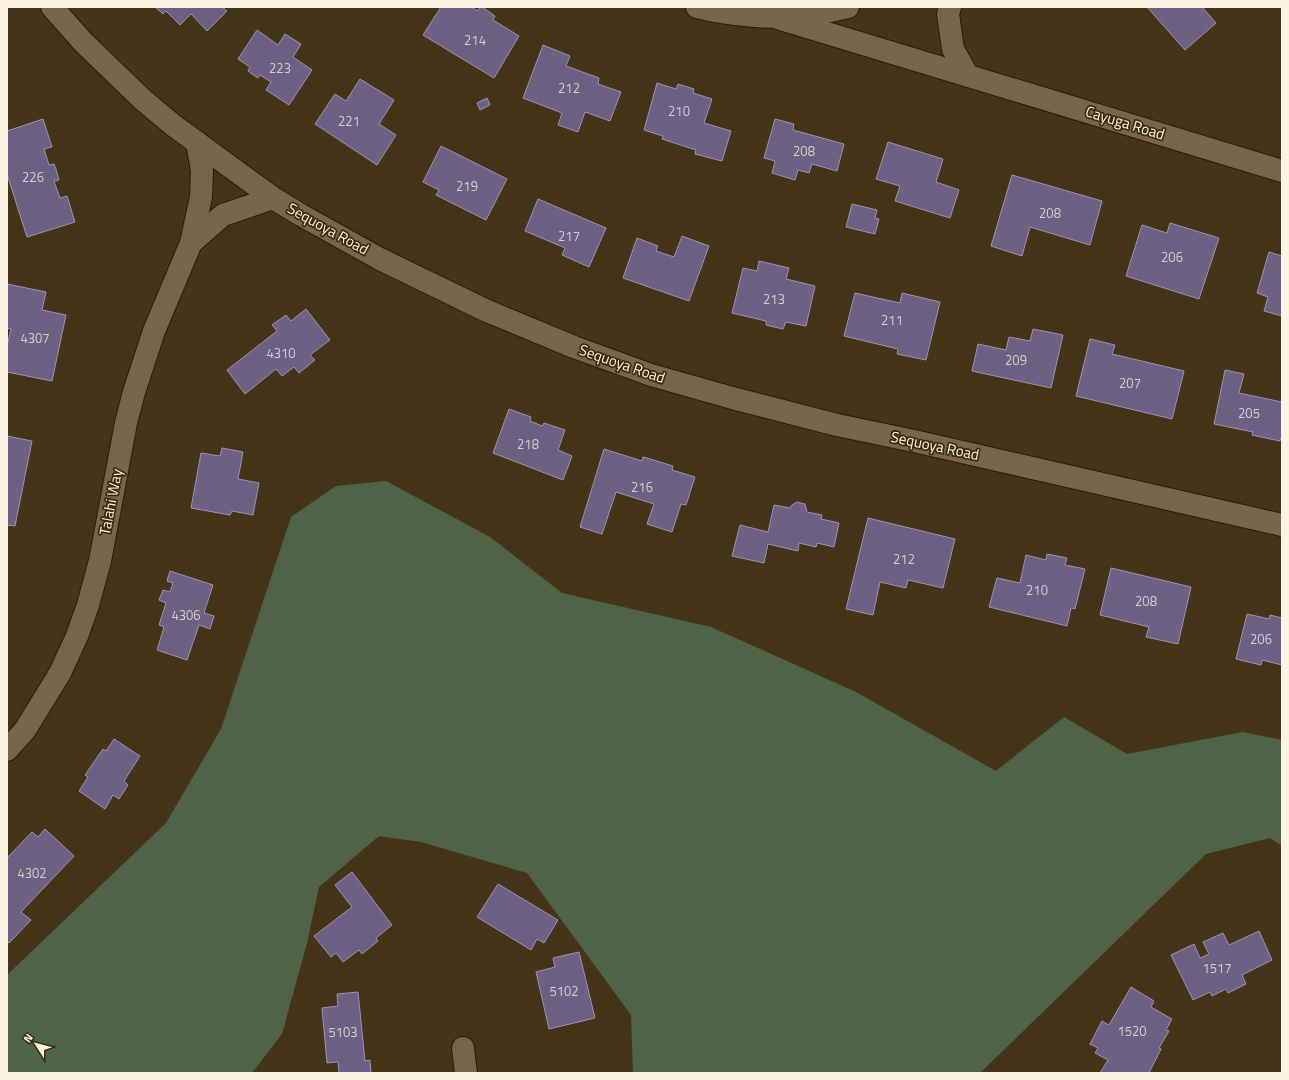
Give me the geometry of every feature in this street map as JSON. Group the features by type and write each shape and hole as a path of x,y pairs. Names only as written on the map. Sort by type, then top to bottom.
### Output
{"street":[{"name":"Sequoya Road","path":"52,7 83,42 142,99 173,125 273,198 380,259 485,310 574,347 651,375 736,399 837,425 914,441 1282,525"},
{"path":"697,7 738,14 774,17 808,16 848,7"},
{"path":"950,7 948,14 953,49 968,76"},
{"name":"Cayuga Road","path":"774,17 1282,171"},
{"name":"Talahi Way","path":"7,750 25,730 60,673 77,636 88,605 100,561 126,422 134,392 154,331 191,242 201,197 202,171 197,142"},
{"name":"Talahi Way","path":"191,242 223,214 273,198"},
{"path":"463,1048 466,1073"}],"green space":[{"path":"386,481 490,537 562,593 711,627 856,692 996,771 1064,717 1127,754 1243,732 1282,740 1282,846 1270,838 1206,854 980,1073 633,1073 631,1015 527,873 421,842 379,836 319,887 307,943 282,1034 252,1073 7,1073 7,975 166,823 221,729 291,517 336,486"}],"building":[{"path":"155,7 222,7 227,11 207,31 191,14 180,25 166,11 163,14"},
{"path":"441,7 471,7 478,11 480,7 482,7 495,16 493,20 519,36 494,78 423,35"},
{"path":"1147,7 1202,7 1216,23 1185,50"},
{"path":"257,30 278,45 285,34 301,44 293,57 312,70 289,105 266,90 271,82 260,75 258,78 252,74 248,71 250,67 238,59"},
{"path":"543,45 570,56 566,66 599,78 598,84 621,92 610,121 585,112 578,132 558,125 562,113 523,98"},
{"path":"360,79 394,100 379,124 396,135 377,165 315,124 335,94 346,101"},
{"path":"657,83 676,89 678,84 694,89 693,93 712,99 704,123 731,131 722,161 695,154 696,150 662,139 663,136 644,130"},
{"path":"487,98 490,105 480,110 477,103"},
{"path":"43,119 52,147 44,149 49,165 54,164 56,169 59,180 54,181 60,198 67,196 75,222 27,237 7,174 7,131"},
{"path":"775,119 794,124 793,130 844,144 837,171 812,164 809,173 798,170 795,180 772,173 775,161 764,158"},
{"path":"888,142 943,159 936,182 959,190 950,218 895,201 900,186 876,179"},
{"path":"441,146 507,179 486,220 436,195 439,190 423,182"},
{"path":"1012,175 1102,201 1090,245 1030,227 1022,256 991,246"},
{"path":"538,199 606,228 589,267 562,255 565,248 525,231"},
{"path":"852,204 877,210 875,218 879,219 875,234 846,227"},
{"path":"1170,223 1219,238 1199,299 1126,276 1142,225 1167,233"},
{"path":"682,236 709,246 689,301 623,278 637,238 658,246 656,251 674,257"},
{"path":"1269,252 1282,256 1282,316 1264,311 1268,297 1257,293"},
{"path":"759,261 789,268 786,279 815,286 806,326 786,322 783,329 766,325 766,321 732,313 743,268 757,271"},
{"path":"7,284 46,292 42,310 66,315 52,381 7,372 7,346 11,329 7,328"},
{"path":"855,293 900,303 902,293 940,302 926,360 897,354 898,349 844,336"},
{"path":"306,309 330,340 310,355 315,360 299,373 294,367 282,376 276,369 245,394 227,370 277,331 272,325 286,315 291,321"},
{"path":"1033,329 1063,335 1051,388 972,371 978,344 1006,350 1009,337 1030,341"},
{"path":"1090,339 1115,345 1112,354 1184,371 1172,419 1076,396"},
{"path":"1225,370 1244,374 1239,393 1282,402 1282,435 1280,441 1252,435 1253,432 1214,424"},
{"path":"509,409 531,417 530,421 542,426 544,423 565,430 558,450 572,456 563,480 493,453"},
{"path":"7,436 32,441 15,526 7,525"},
{"path":"222,448 243,452 238,479 259,483 253,515 232,511 230,515 191,508 201,453 220,456"},
{"path":"604,449 642,461 643,457 673,466 672,470 695,477 686,505 681,504 672,532 647,524 654,504 616,492 602,534 580,527"},
{"path":"797,502 805,504 807,512 822,515 821,519 839,523 834,547 817,543 816,547 799,543 798,551 768,544 764,563 732,556 740,525 768,532 774,505 790,508"},
{"path":"868,518 955,539 943,588 908,580 906,588 880,582 873,615 846,609"},
{"path":"1047,554 1067,558 1065,565 1085,569 1075,609 1071,608 1067,626 989,607 997,578 1020,583 1026,555 1046,560"},
{"path":"1111,568 1191,587 1178,644 1146,637 1149,627 1100,615"},
{"path":"170,571 213,585 204,613 214,616 210,629 199,625 187,660 157,650 164,627 159,625 166,603 159,600 163,590 170,592 173,583 167,581"},
{"path":"1247,614 1269,619 1270,615 1282,618 1282,665 1262,660 1261,665 1236,659"},
{"path":"114,739 140,756 124,781 128,785 119,799 113,795 105,809 79,791 88,777 85,775 103,749 106,751"},
{"path":"45,829 74,856 21,912 31,920 9,943 7,941 7,858 32,832 38,837"},
{"path":"352,872 392,925 376,938 378,941 362,954 359,950 343,962 336,953 331,957 314,936 352,907 335,885"},
{"path":"498,884 558,920 544,943 537,939 531,950 477,917"},
{"path":"1259,931 1272,960 1242,975 1246,984 1228,993 1226,989 1212,996 1210,992 1193,1000 1171,955 1194,944 1200,958 1209,954 1203,942 1223,933 1229,945"},
{"path":"579,952 595,1018 549,1029 536,972 555,967 553,958"},
{"path":"1131,987 1154,1001 1151,1007 1172,1019 1166,1030 1169,1031 1159,1048 1161,1049 1149,1073 1100,1073 1108,1060 1095,1053 1098,1048 1090,1044 1102,1021 1109,1025"},
{"path":"358,992 365,1061 370,1060 371,1073 339,1073 338,1062 327,1063 322,1008 338,1006 337,994"}]}
